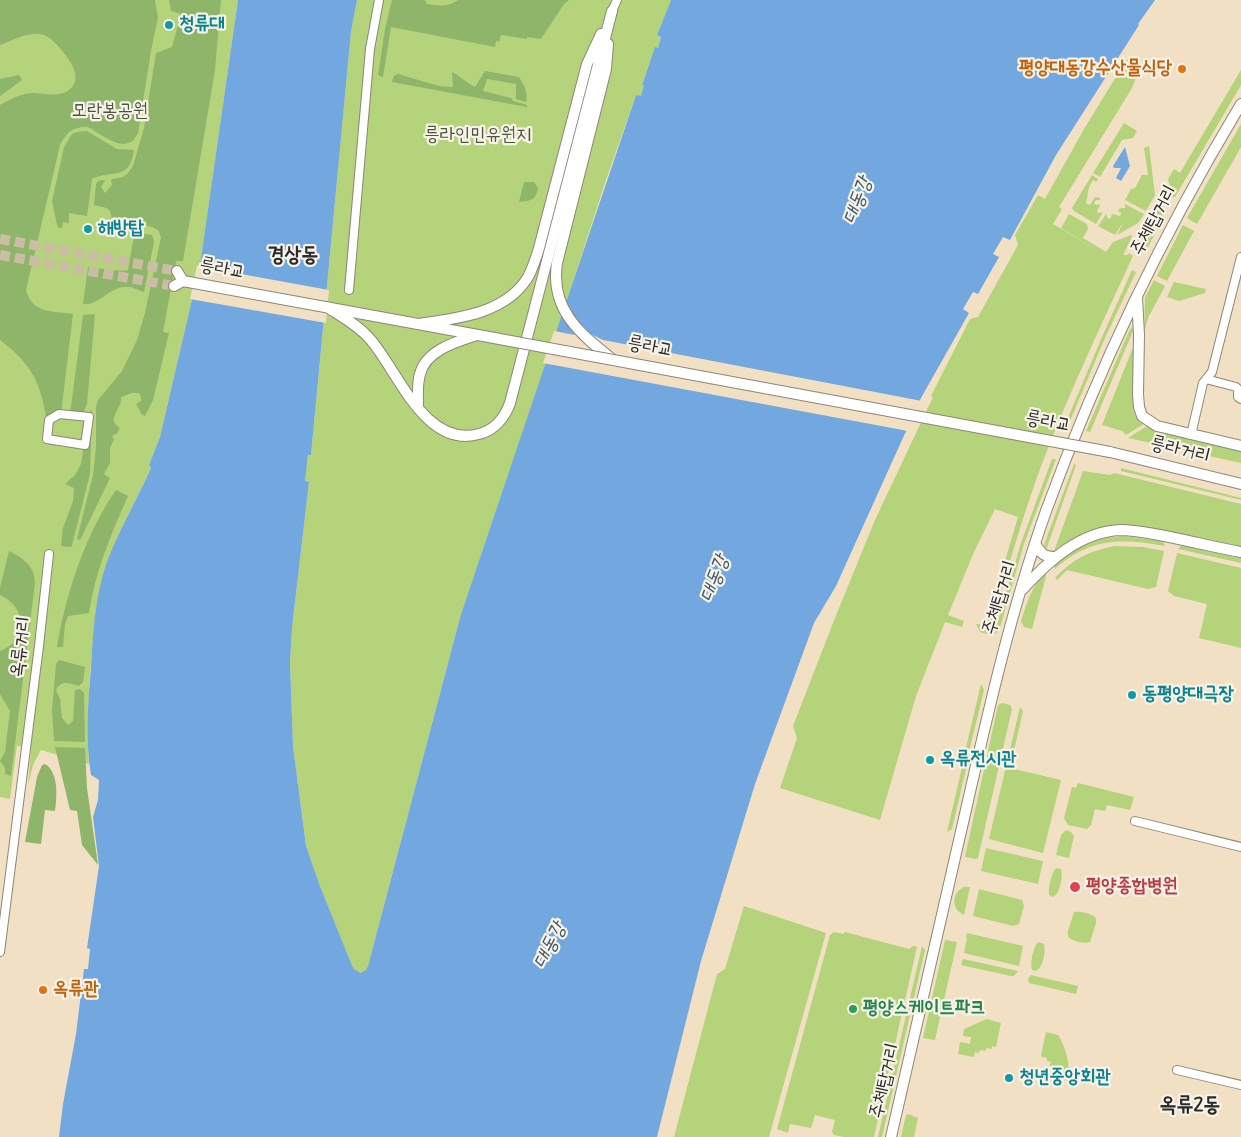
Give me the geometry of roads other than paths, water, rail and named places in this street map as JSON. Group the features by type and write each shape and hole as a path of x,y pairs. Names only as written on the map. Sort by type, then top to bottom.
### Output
{"main road":[{"path":"418,324 459,318 500,303 519,289 527,278 539,248 586,64 612,5"},
{"path":"612,5 606,69 558,263 557,291 565,311 576,328 612,359"},
{"path":"327,308 362,330 418,406 441,430 460,437 472,436 484,432 503,418 510,403 612,5"},
{"name":"주체탑거리","path":"891,1137 993,691 1020,592 1046,513 1077,428 1136,294 1202,170 1241,104"},
{"name":"릉라교","path":"176,271 179,283 612,359 1110,452"},
{"path":"1136,294 1139,335 1139,407 1142,416 1157,426 1241,446"},
{"path":"418,406 420,373 426,361 446,346 478,335"},
{"name":"릉라거리","path":"1110,452 1241,484"},
{"path":"1020,592 1055,557 1092,536 1120,530 1175,537 1241,552"},
{"path":"1036,545 1040,553 1047,557 1055,557"}],"street":[{"path":"349,290 370,49 379,0"},
{"path":"612,5 617,0"},
{"path":"1191,435 1204,383 1212,372 1241,257"},
{"path":"1206,379 1236,387 1238,389 1238,396 1241,399"},
{"path":"59,414 89,416 85,445 47,439 49,420 59,414"},
{"name":"옥류거리","path":"0,947 39,646 48,554"},
{"path":"1135,821 1241,846"},
{"path":"1177,1070 1241,1085"}],"water":[{"name":"대동강","path":"238,0 357,0 351,32 311,455 308,455 305,481 309,482 292,628 290,662 293,746 306,846 351,963 354,969 361,973 368,966 461,614 636,95 641,96 644,85 642,85 655,47 658,48 661,37 657,35 671,0 1155,0 1056,155 1010,240 1003,237 993,254 999,257 978,294 973,292 963,309 969,313 921,398 836,586 814,623 755,784 701,961 657,1137 59,1137 76,1034 84,969 88,969 90,949 87,948 99,866 93,817 98,800 99,780 91,775 88,735 88,708 97,601 107,562 151,468 149,465 160,437 200,265"},
{"path":"1125,147 1130,166 1121,181 1116,178 1121,168 1114,168 1113,166"}],"tunnel":[{"path":"0,239 177,271"},
{"path":"0,255 174,286"}],"place":[{"name":"청류대","path":"169,25"},
{"name":"평양대동강수산물식당","path":"1182,69"},
{"name":"해방탑","path":"88,229"},
{"name":"동평양대극장","path":"1132,695"},
{"name":"옥류전시관","path":"930,760"},
{"name":"평양종합병원","path":"1075,887"},
{"name":"옥류관","path":"43,990"},
{"name":"평양스케이트파크","path":"853,1009"},
{"name":"청년중앙회관","path":"1009,1078"}],"district":[{"name":"경상동","path":"293,257"},
{"name":"옥류2동","path":"1190,1107"}],"park label":[{"name":"모란봉공원","path":"110,112"},
{"name":"릉라인민유원지","path":"478,136"}]}
